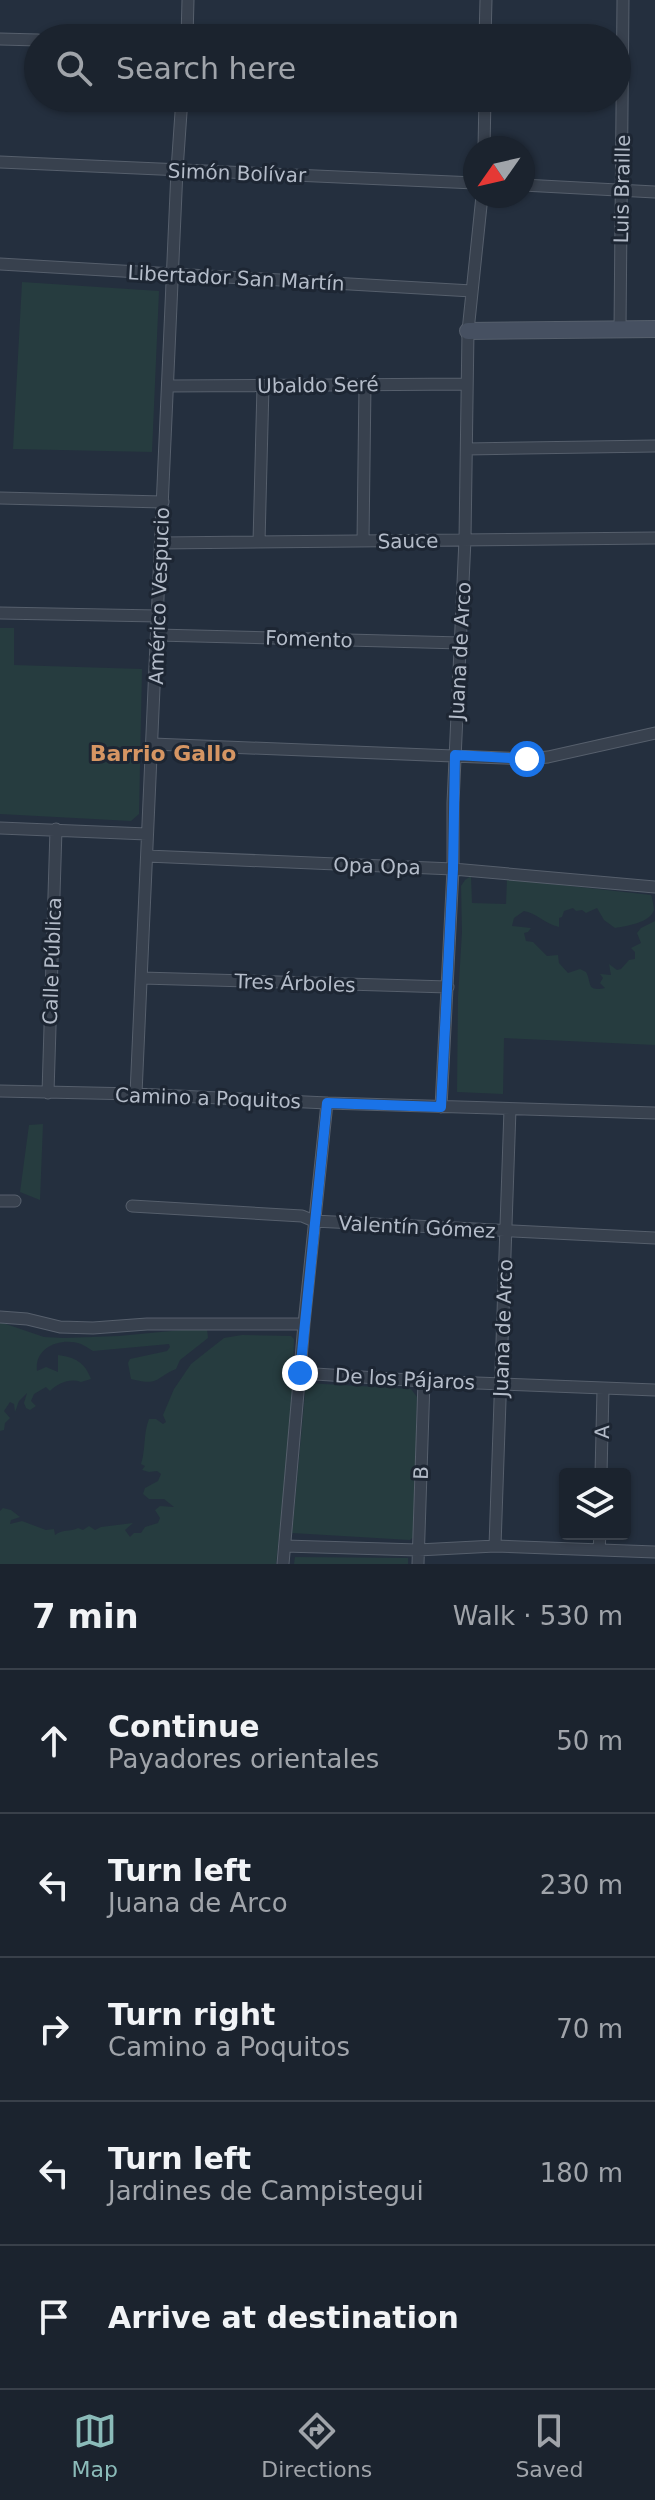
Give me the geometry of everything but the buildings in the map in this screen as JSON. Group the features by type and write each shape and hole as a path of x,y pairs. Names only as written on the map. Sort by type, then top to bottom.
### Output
{"street":[{"path":"187,24 188,0"},
{"path":"485,24 486,0"},
{"name":"Luis Braille","path":"623,0 623,24"},
{"path":"0,39 24,40"},
{"name":"Américo Vespucio","path":"136,1094 181,112"},
{"path":"484,136 485,112"},
{"name":"Luis Braille","path":"620,330 622,112"},
{"name":"Simón Bolívar","path":"0,162 463,182"},
{"path":"535,186 655,192"},
{"name":"Juana de Arco","path":"441,1107 465,539 468,331 481,208"},
{"name":"Libertador San Martín","path":"0,264 472,291"},
{"path":"468,331 655,329"},
{"path":"363,541 365,384"},
{"name":"Ubaldo Seré","path":"168,386 467,384"},
{"path":"259,542 263,386"},
{"path":"467,449 655,446"},
{"path":"0,498 163,502"},
{"name":"Sauce","path":"161,543 655,538"},
{"path":"0,613 158,616"},
{"name":"Fomento","path":"157,635 461,643"},
{"path":"153,744 527,759 655,733"},
{"path":"0,828 147,834"},
{"name":"Calle Pública","path":"48,1093 56,829"},
{"name":"Opa Opa","path":"147,856 453,869 655,887"},
{"name":"Tres Árboles","path":"142,978 448,987"},
{"name":"Camino a Poquitos","path":"0,1091 655,1113"},
{"path":"283,1564 327,1103"},
{"name":"Juana de Arco","path":"495,1546 510,1109"},
{"path":"0,1201 15,1201"},
{"name":"Valentín Gómez","path":"132,1206 302,1216 314,1221 655,1238"},
{"path":"0,1317 27,1319 60,1327 93,1328 147,1324 304,1324"},
{"name":"De los Pájaros","path":"300,1373 603,1390 655,1390"},
{"name":"B","path":"418,1564 424,1381"},
{"name":"A","path":"601,1468 603,1390"},
{"path":"599,1550 600,1540"},
{"path":"285,1546 418,1550 495,1546 655,1552"}],"green space":[{"path":"22,282 159,291 152,452 13,449"},
{"path":"0,628 14,628 14,665 142,669 139,814 131,821 0,814"},
{"path":"471,876 472,903 506,904 507,879 651,895 652,914 631,925 615,928 604,920 597,908 586,913 573,908 564,911 559,918 559,927 524,911 514,918 512,926 531,928 524,933 526,941 533,942 547,956 558,955 559,963 568,973 580,969 586,972 592,988 599,989 605,988 600,983 603,978 600,974 611,975 609,964 617,970 635,959 631,948 641,943 637,933 655,921 655,1045 504,1038 503,1094 457,1092 461,886"},
{"path":"43,1124 40,1200 20,1192 29,1125"},
{"path":"0,1322 44,1337 119,1336 202,1328 207,1329 208,1338 180,1360 176,1369 147,1382 131,1379 130,1359 167,1351 169,1344 93,1351 73,1342 50,1346 40,1356 37,1371 46,1367 58,1372 58,1355 78,1361 91,1379 64,1382 50,1391 46,1387 34,1394 31,1401 36,1406 30,1410 24,1403 27,1393 19,1401 15,1412 14,1404 10,1402 4,1411 10,1418 4,1430 0,1431"},
{"path":"242,1335 291,1336 294,1339 291,1428 276,1564 0,1564 0,1511 3,1508 20,1517 11,1520 10,1524 22,1521 46,1530 54,1529 55,1535 89,1526 95,1530 133,1523 125,1530 130,1537 158,1523 160,1518 155,1510 160,1506 174,1507 164,1499 149,1499 143,1494 145,1488 158,1481 161,1474 142,1470 145,1466 141,1464 149,1419 163,1424 166,1422 163,1415 174,1389 191,1364 224,1338"},
{"path":"306,1383 411,1389 417,1397 414,1536 410,1540 292,1533"},
{"path":"295,1557 408,1558 408,1564 294,1564"}],"district":[{"name":"Barrio Gallo","path":"163,753"}],"route":[{"path":"300,1373 327,1103 441,1107 453,869 455,755 527,759"}]}
